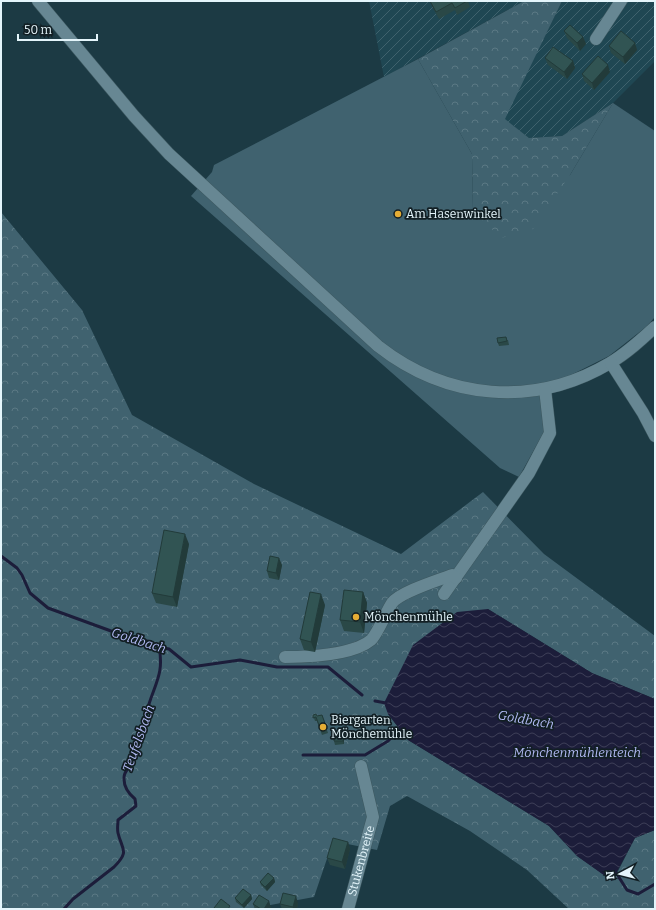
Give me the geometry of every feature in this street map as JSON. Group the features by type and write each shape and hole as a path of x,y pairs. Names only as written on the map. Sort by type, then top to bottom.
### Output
{"street":[{"path":"38,1 134,116 169,154 273,251 390,355 429,377 469,389 513,392 545,389 572,381 611,363 655,327"},
{"path":"596,39 622,1"},
{"path":"611,363 649,413 655,436"},
{"path":"444,594 529,473 550,433 545,389"},
{"path":"285,658 322,657 359,646 372,640 393,602 424,584 452,576 456,578"},
{"name":"Stukenbreite","path":"348,909 373,817 361,766"}],"shaded area":[{"path":"369,1 524,1 384,77"},
{"path":"562,1 655,1 655,61 613,103 562,136 529,138 504,119"}],"green space":[{"path":"524,1 562,1 505,119 529,138 562,136 613,103 570,175 533,229 501,238 473,211 472,154 418,59"},
{"path":"418,59 472,154 473,211 570,175 613,103 655,131 655,317 646,327 609,356 563,379 541,404 544,432 519,477 500,468 191,196 212,172 214,165"},
{"path":"1,212 82,310 132,415 254,484 401,554 483,492 544,554 655,636 655,699 592,673 488,609 388,714 408,740 549,826 577,856 613,881 635,838 655,830 655,909 569,909 527,870 470,831 407,796 390,806 377,850 333,841 314,897 248,909 1,909"}],"water":[{"name":"Mönchenmühlenteich","path":"488,609 592,673 655,699 655,830 635,838 612,881 577,856 549,826 408,740 388,714 384,703 413,645 457,612"}],"building":[{"path":"430,1 467,1 455,8 452,3 436,12"},
{"path":"570,25 583,37 577,43 564,31"},
{"path":"621,31 635,43 623,57 609,46"},
{"path":"553,47 573,61 564,72 545,58"},
{"path":"598,56 608,65 592,83 582,74"},
{"path":"506,337 507,341 498,343 497,338"},
{"path":"164,530 185,534 173,597 152,593"},
{"path":"270,556 279,558 276,573 267,571"},
{"path":"344,590 363,592 360,622 340,620"},
{"path":"310,592 321,594 311,642 300,639"},
{"path":"316,714 317,716 322,715 327,729 321,731 316,717 313,718 313,715"},
{"path":"334,734 343,734 343,741 334,741"},
{"path":"333,838 348,842 342,862 327,858"},
{"path":"268,873 274,878 265,887 260,882"},
{"path":"243,889 251,895 242,905 235,898"},
{"path":"283,893 296,896 293,907 280,904"},
{"path":"259,895 269,901 264,909 261,909 253,904"},
{"path":"221,899 230,906 228,909 214,908"}],"waterway":[{"name":"Goldbach","path":"1,556 17,568 22,575 30,593 48,608 122,635 151,642 159,647 169,649 191,667 240,660 277,667 328,667 362,695"},
{"name":"Teufelsbach","path":"64,909 73,899 114,867 122,857 124,850 118,831 118,820 136,806 135,799 126,788 124,776 132,762 160,670 161,663 159,647"},
{"name":"Goldbach","path":"375,701 386,703"},
{"path":"303,755 365,755 388,741 399,730"},
{"name":"Goldbach","path":"615,871 627,890 638,894 655,884"}],"place":[{"name":"Am Hasenwinkel","path":"398,214"},
{"name":"Mönchenmühle","path":"356,617"},
{"name":"Biergarten Mönchemühle","path":"323,727"}]}
